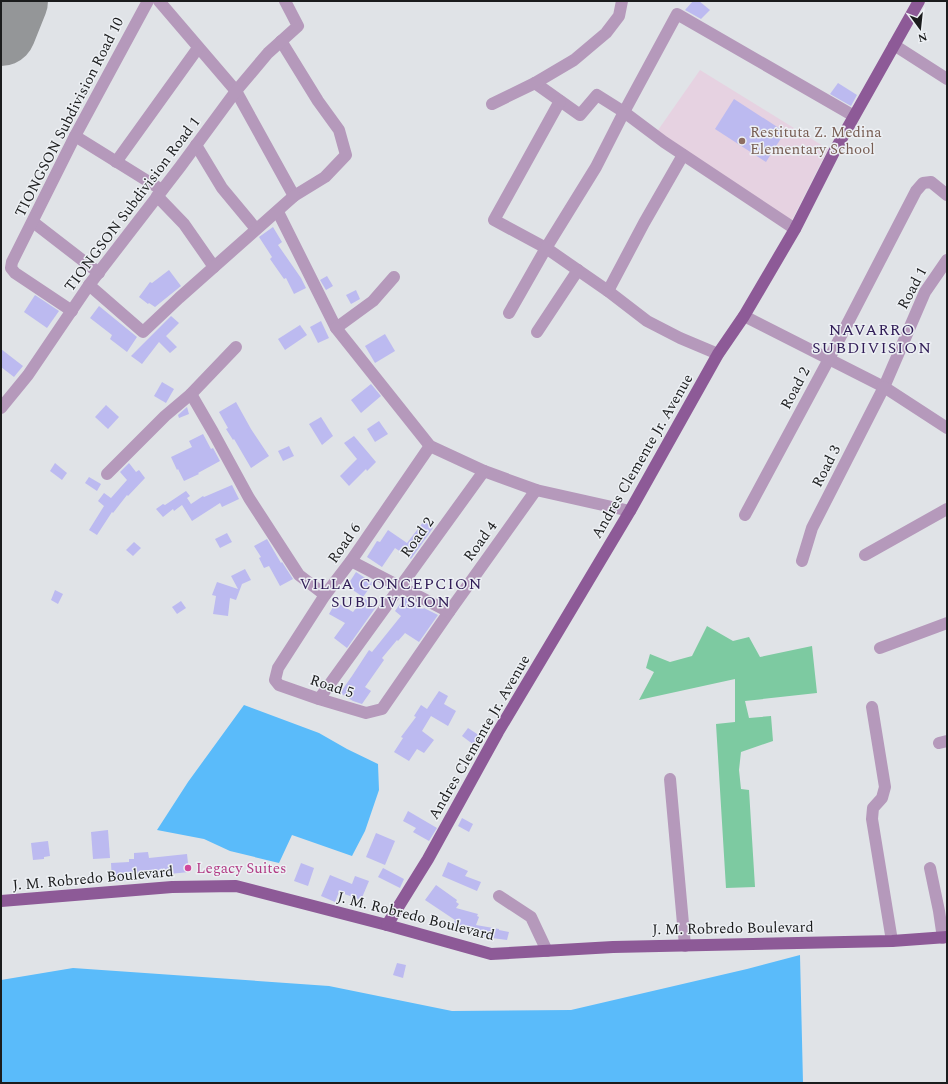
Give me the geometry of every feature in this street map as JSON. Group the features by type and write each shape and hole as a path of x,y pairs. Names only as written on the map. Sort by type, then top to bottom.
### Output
{"main road":[{"name":"Andres Clemente Jr. Avenue","path":"387,925 428,859 498,732 630,511 718,354 744,316 795,229 834,152 919,1"},
{"name":"J. M. Robredo Boulevard","path":"1,902 172,887 236,886 492,954 945,938"}],"street":[{"name":"TIONGSON Subdivision Road 10","path":"72,311 15,272 11,268 12,262 75,136 148,1"},
{"path":"159,1 236,91 294,196"},
{"name":"TIONGSON Subdivision Road 1","path":"1,408 28,375 89,284 99,273 236,91 268,53 298,26 285,1"},
{"path":"492,104 574,60 606,33 619,16 622,1"},
{"path":"509,313 546,248 596,168 624,112 677,14 854,116"},
{"path":"89,284 143,332 214,266 278,212 294,196 326,177 346,155 339,130 318,100 281,41"},
{"path":"894,45 947,79"},
{"path":"116,162 198,48"},
{"path":"535,82 560,102 580,115 597,95 624,112 682,155 795,229"},
{"path":"560,102 494,220 546,248 647,320 680,338 718,354"},
{"path":"75,136 116,162 159,193 184,224 214,266"},
{"path":"196,145 222,188 256,229"},
{"path":"608,291 644,222 682,155"},
{"name":"Road 2","path":"745,515 829,359 916,190 923,183 931,182 947,195"},
{"path":"278,212 336,328 430,446 484,472 536,490 630,511"},
{"path":"33,222 99,273"},
{"name":"Road 1","path":"884,387 925,292 947,260"},
{"path":"537,332 578,270"},
{"path":"336,328 373,301 394,277"},
{"path":"744,316 884,387 947,428"},
{"path":"107,474 165,416 191,394 236,347"},
{"name":"Road 3","path":"802,561 812,528 884,387"},
{"path":"191,394 249,498 299,575 325,595"},
{"name":"Road 6","path":"275,680 278,668 325,595 351,561 430,446"},
{"name":"Road 2","path":"319,700 484,472"},
{"name":"Road 4","path":"382,709 536,490"},
{"path":"866,555 947,509"},
{"path":"351,561 449,612"},
{"path":"880,648 947,623"},
{"name":"Road 5","path":"275,680 279,685 319,700 366,713 382,709"},
{"path":"872,707 885,787 882,798 873,808 872,819 892,941"},
{"path":"670,779 685,946"},
{"path":"930,868 945,938"},
{"path":"499,896 531,917 547,951"}],"shaded area":[{"name":"Restituta Z. Medina Elementary School","path":"700,70 828,149 791,222 656,133"}],"green space":[{"path":"707,626 733,641 749,637 760,657 812,646 817,693 745,701 749,718 771,716 773,741 741,752 739,770 741,789 749,790 755,887 726,888 716,724 735,722 735,679 639,700 654,672 646,668 650,654 670,662 692,656"}],"water":[{"path":"244,705 319,733 378,764 379,790 365,831 352,856 292,835 279,863 230,851 204,839 157,830 188,782"},
{"path":"800,955 803,1083 1,1083 1,980 73,968 329,986 452,1011 571,1010 747,969"}],"building":[{"path":"693,1 699,1 710,10 701,19 685,10"},
{"path":"838,83 857,95 851,106 830,94"},
{"path":"734,99 785,132 766,162 715,129"},
{"path":"273,227 282,242 278,245 301,278 306,288 294,294 286,278 284,279 270,259 272,257 259,237"},
{"path":"169,270 181,286 155,307 139,297 150,282 152,283"},
{"path":"327,276 333,286 326,290 320,280"},
{"path":"356,290 360,299 351,304 346,295"},
{"path":"35,295 59,311 47,328 24,312"},
{"path":"99,306 137,337 127,352 110,339 112,335 90,318"},
{"path":"171,316 179,323 166,336 177,347 170,353 159,342 142,364 131,356"},
{"path":"321,321 329,338 318,343 310,327"},
{"path":"300,325 307,335 285,350 278,339"},
{"path":"385,334 395,351 375,363 365,346"},
{"path":"1,349 23,366 14,377 1,367"},
{"path":"162,382 174,389 166,403 154,396"},
{"path":"371,384 381,396 361,413 351,400"},
{"path":"236,402 251,429 269,456 251,468 234,439 233,440 226,429 228,428 219,412"},
{"path":"106,405 119,417 108,429 95,417"},
{"path":"187,407 189,414 179,418 178,415"},
{"path":"321,417 333,436 322,445 309,424"},
{"path":"379,421 388,434 375,442 367,429"},
{"path":"203,434 211,449 213,448 220,461 184,481 171,457 192,447 189,441"},
{"path":"354,436 376,462 367,471 366,469 349,486 340,476 357,459 344,443"},
{"path":"289,446 294,456 283,461 278,451"},
{"path":"55,463 67,473 62,480 50,471"},
{"path":"129,463 136,472 139,470 145,478 128,496 127,495 113,513 112,512 97,535 89,530 104,506 98,501 104,493 111,498 127,480 120,472"},
{"path":"89,477 101,484 97,491 85,483"},
{"path":"232,485 239,499 222,507 220,503 192,521 182,505 174,511 173,509 163,517 156,509 163,504 165,505 186,491 190,496 187,498 191,504 203,496 204,497"},
{"path":"424,521 433,528 411,559 395,548 382,567 367,557 377,541 380,542 388,530 407,543"},
{"path":"227,533 232,542 220,548 215,539"},
{"path":"267,539 281,563 282,562 293,579 280,586 269,566 264,568 259,558 261,557 254,546"},
{"path":"134,542 141,548 133,556 126,550"},
{"path":"245,569 251,580 242,584 236,600 230,598 228,616 213,614 216,596 212,595 217,582 238,589 231,576"},
{"path":"356,572 373,583 363,597 347,586"},
{"path":"55,590 63,594 58,604 51,600"},
{"path":"405,597 423,609 424,608 438,615 419,642 405,633 398,641 397,640 382,658 384,660 365,687 371,691 362,704 353,701 340,693 369,650 372,652 401,616 395,611"},
{"path":"364,598 376,607 347,648 334,638 345,623 329,614 336,602 353,612"},
{"path":"181,601 186,608 177,614 172,607"},
{"path":"439,691 448,696 444,704 456,711 448,726 431,716 422,731 434,740 424,753 417,749 409,761 394,752 403,738 401,737 416,717 414,716 421,705 427,709"},
{"path":"468,728 480,736 474,745 462,736"},
{"path":"408,811 437,828 429,841 413,832 416,828 403,821"},
{"path":"462,818 473,824 469,832 458,826"},
{"path":"108,830 110,858 93,859 91,832"},
{"path":"376,833 395,841 385,865 366,857"},
{"path":"48,841 50,856 44,857 44,859 33,860 31,843"},
{"path":"148,852 149,858 187,854 189,872 112,882 111,863 129,862 129,859 134,859 134,853"},
{"path":"448,862 468,871 465,876 481,882 477,891 442,876"},
{"path":"301,863 314,868 308,886 294,881"},
{"path":"383,868 404,879 400,888 378,877"},
{"path":"330,875 352,884 355,876 369,881 361,900 339,892 335,902 321,896"},
{"path":"436,885 457,900 456,902 459,904 456,908 478,914 477,916 479,917 476,925 509,932 507,940 484,937 484,935 463,928 462,931 452,927 455,920 425,900"},
{"path":"397,963 406,965 403,978 393,975"}],"runway":[{"path":"1,31 13,1"}],"place":[{"name":"Restituta Z. Medina Elementary School","path":"742,141"},
{"name":"Legacy Suites","path":"188,868"}],"district":[{"name":"NAVARRO SUBDIVISION","path":"872,338"},
{"name":"VILLA CONCEPCION SUBDIVISION","path":"391,592"}]}
